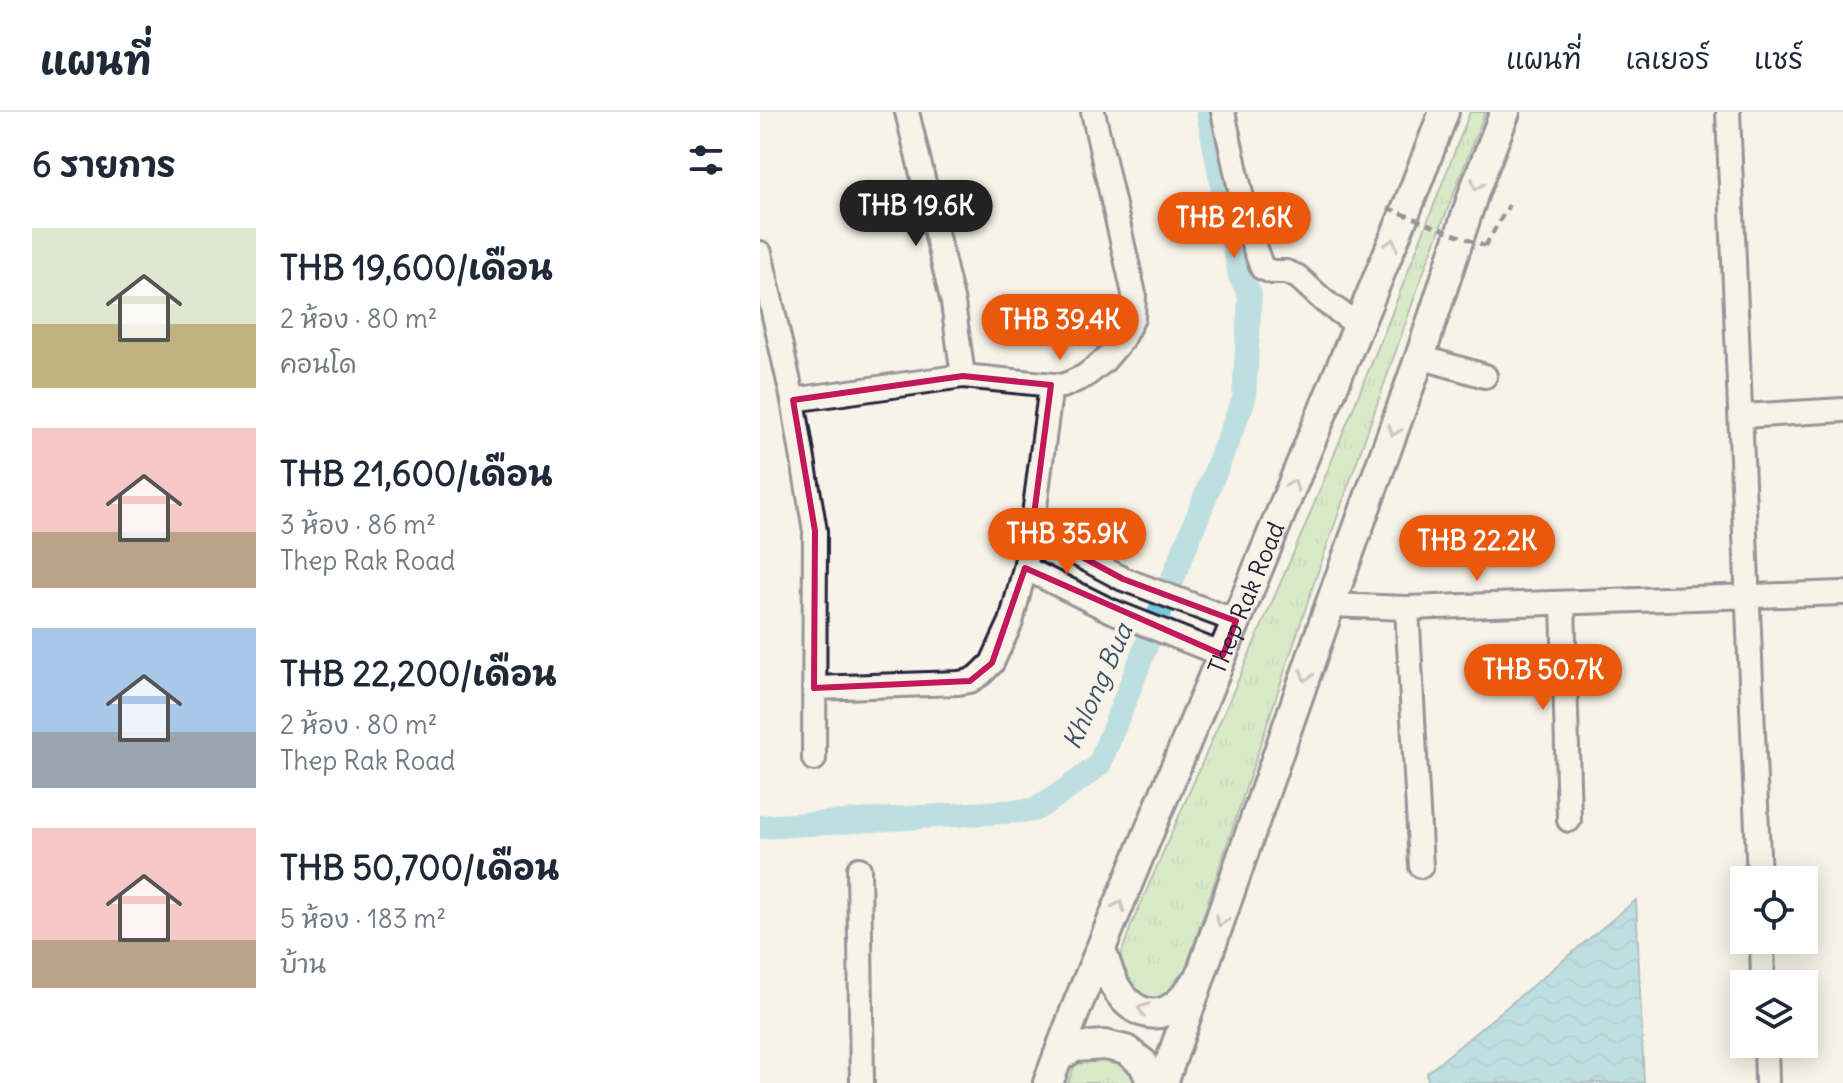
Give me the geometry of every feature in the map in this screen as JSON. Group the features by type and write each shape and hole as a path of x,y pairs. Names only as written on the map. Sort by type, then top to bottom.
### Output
{"main road":[{"name":"Thep Rak Road","path":"1048,1083 1444,112"},
{"path":"1163,1083 1420,357 1475,189 1505,112"},
{"path":"1101,949 1114,985 1127,1002 1145,1014 1162,1014 1179,1003 1202,975"},
{"path":"1058,1057 1075,1047 1105,1045 1126,1050 1143,1063 1152,1083"}],"street":[{"path":"907,112 953,303 963,376"},
{"path":"793,400 963,376 1063,386 1085,376 1104,361 1121,341 1133,318 1134,294 1093,112"},
{"path":"1223,112 1250,235 1262,268 1298,277 1324,301 1358,325"},
{"path":"1728,112 1758,866"},
{"path":"760,253 793,400 815,531 814,759"},
{"path":"1420,357 1485,376"},
{"path":"814,688 958,683 970,681 992,663 1011,622 1025,568 1051,385"},
{"path":"1742,416 1843,410"},
{"path":"1032,530 1123,579 1236,621"},
{"path":"1025,568 1109,610 1223,655"},
{"path":"1330,605 1407,608 1843,593"},
{"path":"1563,603 1569,820"},
{"path":"1407,608 1421,866"},
{"path":"859,869 862,1083"},
{"path":"1766,1058 1767,1083"}],"path":[{"path":"1388,208 1485,246 1509,205"}],"highlighted area":[{"path":"963,376 1051,385 1032,530 1123,579 1236,621 1223,655 1025,568 992,663 970,681 814,688 815,531 793,400"}],"green space":[{"path":"1470,112 1485,112 1425,268 1314,583 1182,980 1165,996 1150,1001 1123,984 1119,961 1131,926 1303,531"},
{"path":"1089,1054 1128,1063 1137,1083 1068,1083 1075,1065"}],"water":[{"path":"1636,900 1644,1083 1428,1083 1427,1073"}],"waterway":[{"name":"Khlong Bua","path":"760,827 1034,810 1099,765 1244,399 1250,295 1240,276 1208,112"}]}
